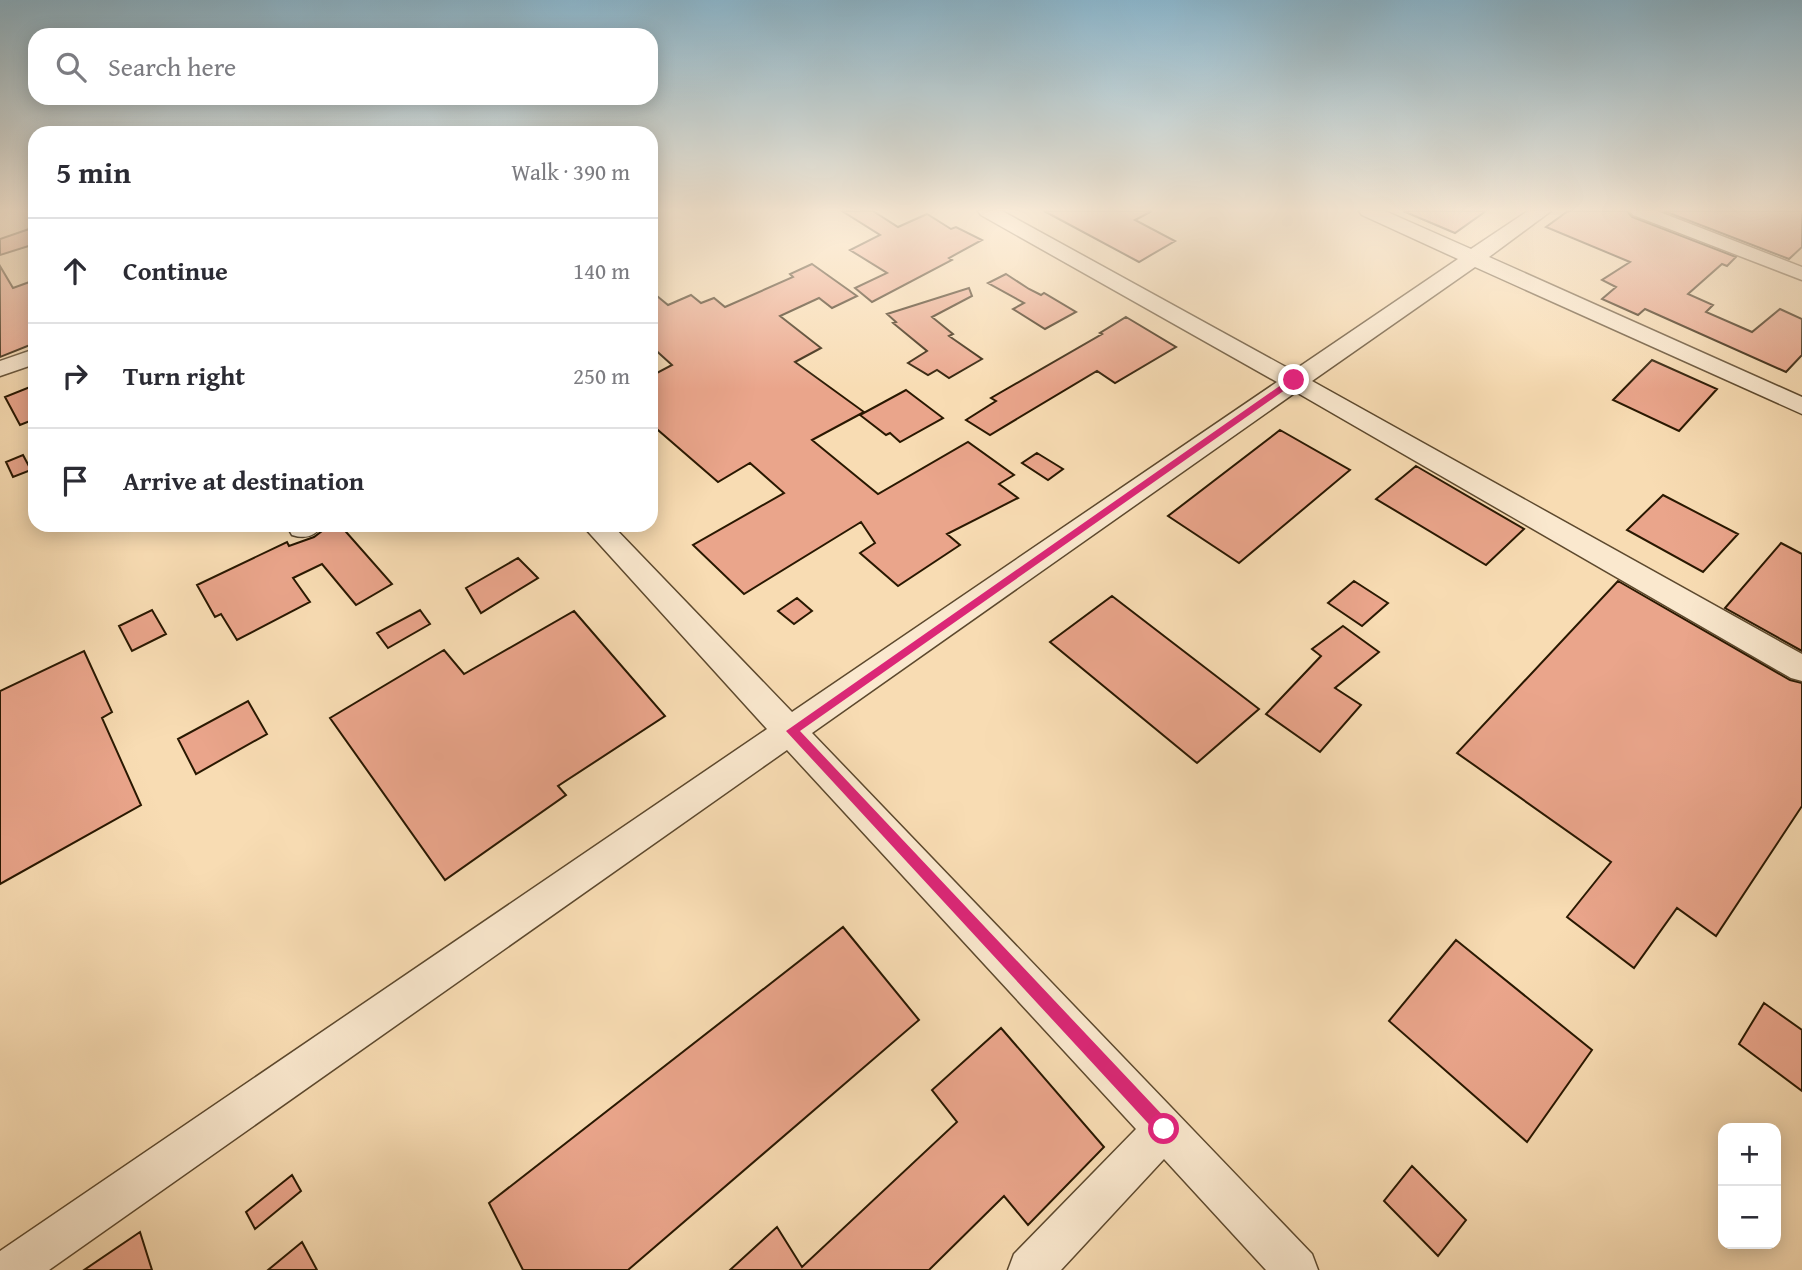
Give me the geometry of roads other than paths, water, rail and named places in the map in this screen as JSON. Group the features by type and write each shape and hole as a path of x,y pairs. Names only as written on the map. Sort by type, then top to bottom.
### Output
{"street":[{"path":"1095,270 1802,669"},
{"path":"11,1270 1455,270"},
{"path":"1500,270 1802,406"},
{"path":"0,369 28,359"},
{"path":"603,532 1296,1270"},
{"path":"1030,1270 1164,1129"}]}
